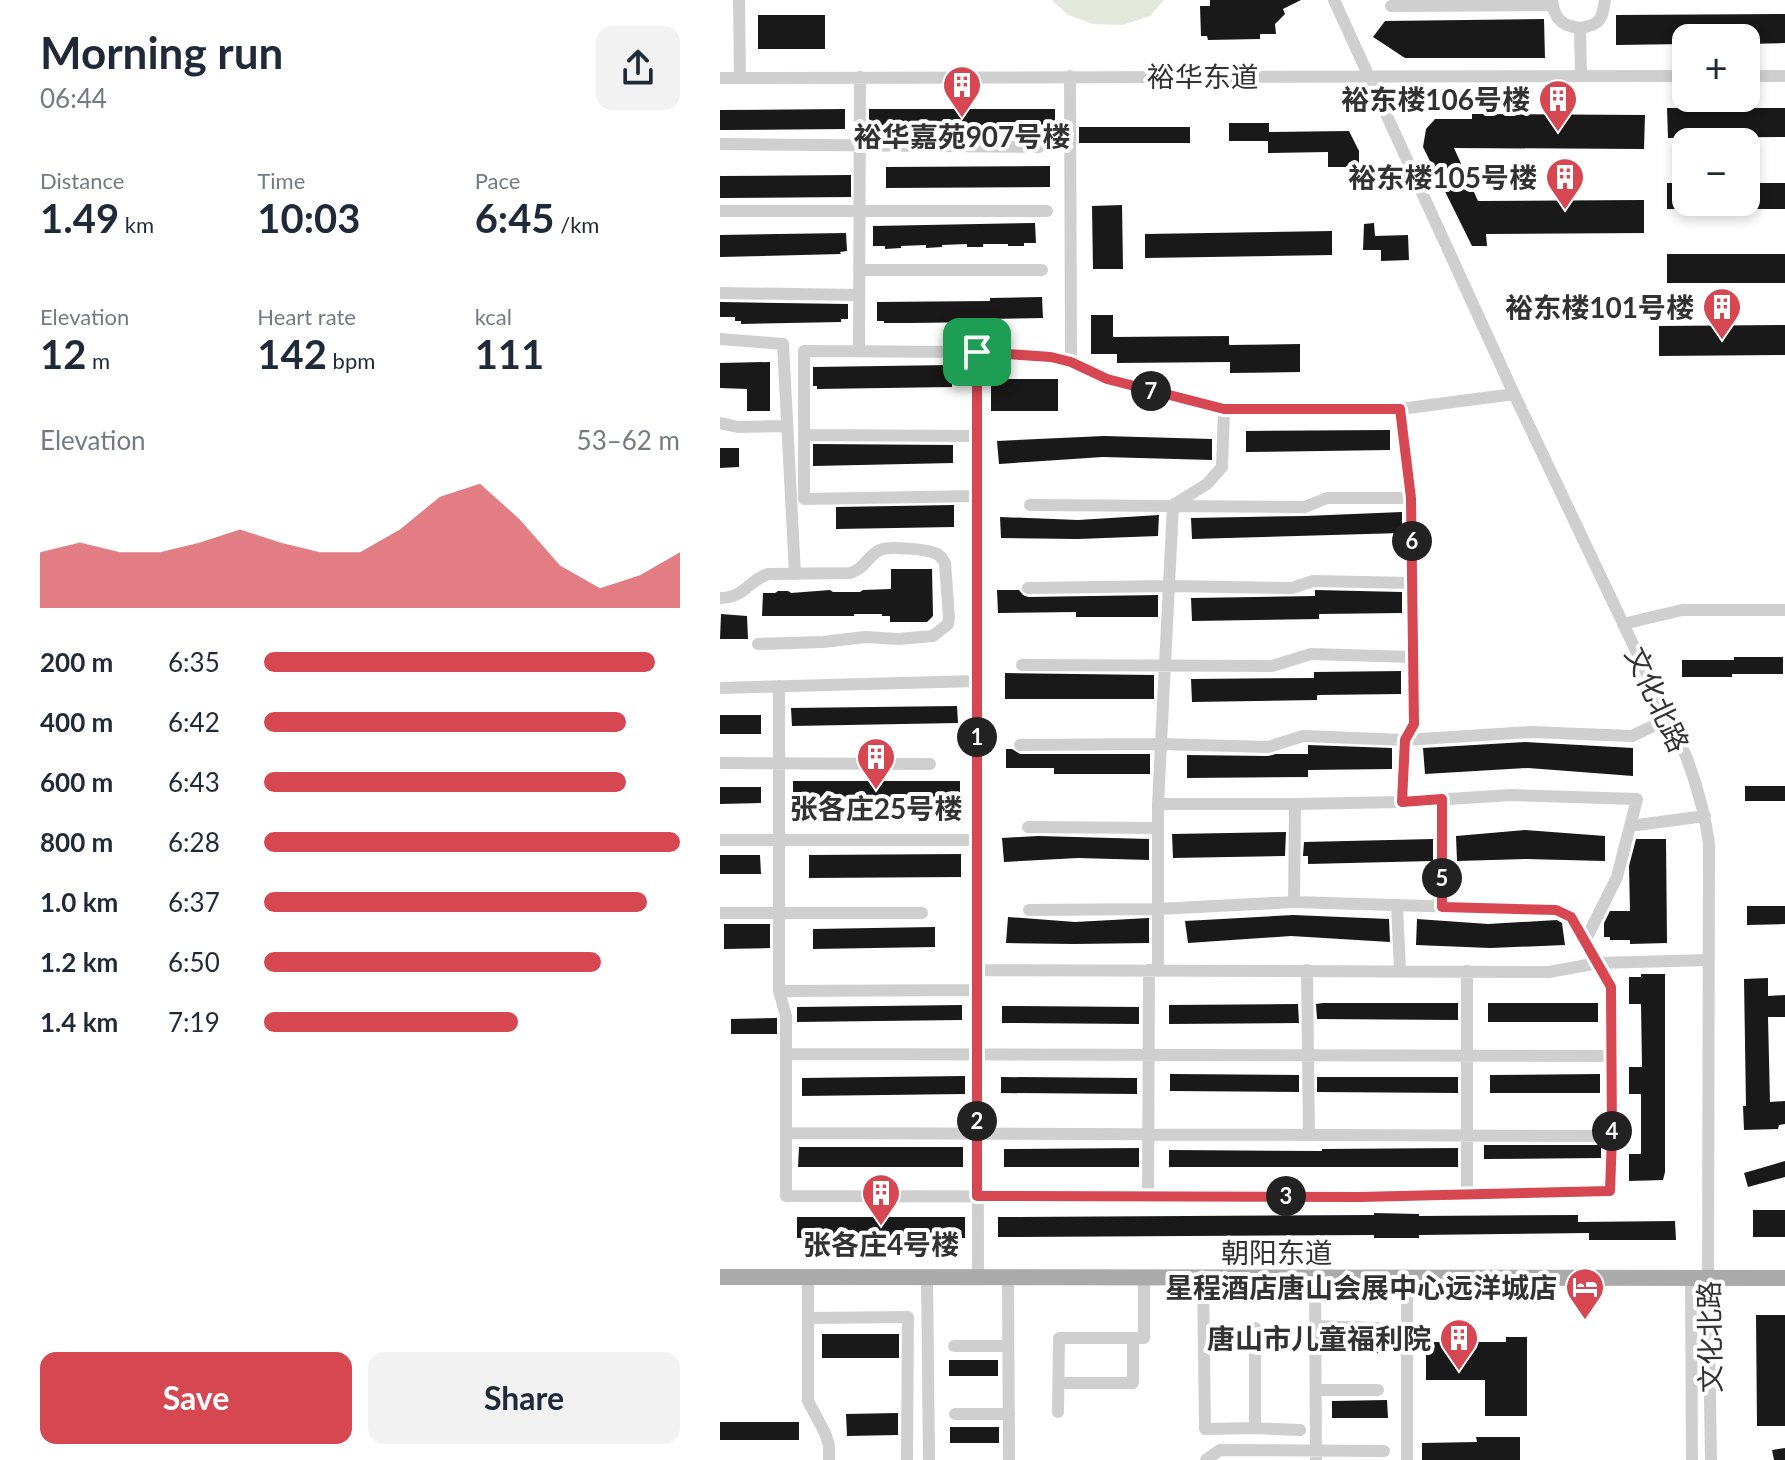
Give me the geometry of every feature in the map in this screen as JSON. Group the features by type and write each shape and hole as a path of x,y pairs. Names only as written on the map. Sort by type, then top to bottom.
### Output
{"main road":[{"name":"朝阳东道","path":"720,1277 1785,1278"}],"street":[{"path":"739,0 740,78"},
{"name":"文化北路","path":"1334,0 1697,784 1709,844 1709,960 1699,1279 1711,1460"},
{"path":"1391,6 1552,2 1556,17 1567,26 1580,28 1593,26 1602,17 1605,0"},
{"path":"1580,28 1581,75"},
{"path":"1070,76 1071,362"},
{"name":"裕华东道","path":"720,78 1672,76"},
{"path":"1760,76 1785,76"},
{"path":"859,351 860,77"},
{"path":"720,144 1039,147"},
{"path":"720,211 1047,211"},
{"path":"859,270 1042,270"},
{"path":"720,293 859,295"},
{"path":"720,339 783,344 795,574"},
{"path":"977,496 804,499 804,351 977,352 1051,357 1071,362 1107,379 1224,409 1400,409 1514,394"},
{"path":"977,352 978,1276"},
{"path":"1173,505 1207,484 1222,467 1224,409"},
{"path":"1400,409 1411,498 1414,724 1405,740 1402,802"},
{"path":"720,423 738,427 787,426"},
{"path":"804,435 977,436"},
{"path":"1030,505 1305,507 1327,498 1411,498"},
{"path":"1148,1196 1149,1055 1158,909 1158,804 1173,505"},
{"path":"720,598 739,595 758,577 768,574 850,573 859,570 874,554 887,548 929,551 945,563 949,618 948,624 938,635 758,644"},
{"path":"1028,588 1292,588 1313,581 1413,583"},
{"path":"1623,624 1682,610 1785,610"},
{"path":"1022,665 1272,666 1311,654 1413,657"},
{"path":"720,688 977,681"},
{"path":"779,686 779,991 786,1016 786,1196 1359,1197 1610,1191 1611,987 1571,917 1556,910 1294,902 1158,909 1029,910"},
{"path":"1020,745 1268,747 1303,736 1405,740 1531,732 1632,736 1668,719"},
{"path":"720,763 930,764"},
{"path":"1158,804 1402,802 1511,795 1637,799 1617,877 1585,941"},
{"path":"1442,799 1442,907"},
{"path":"1294,902 1295,804"},
{"path":"1630,826 1705,816"},
{"path":"1028,827 1158,828"},
{"path":"720,840 977,840"},
{"path":"1397,906 1400,970"},
{"path":"720,913 922,913"},
{"path":"977,970 1549,972 1598,963 1709,960"},
{"path":"1307,970 1309,1135"},
{"path":"1467,971 1467,1193"},
{"path":"779,991 977,990"},
{"path":"786,1054 1612,1056"},
{"path":"786,1133 1612,1136"},
{"path":"927,1276 929,1460"},
{"path":"808,1277 808,1401 825,1433 829,1460"},
{"path":"1008,1278 1009,1460"},
{"path":"1058,1412 1059,1338 1144,1338 1144,1278"},
{"path":"1203,1278 1205,1429 1300,1430"},
{"path":"1315,1278 1316,1455"},
{"path":"1407,1278 1407,1460"},
{"path":"1692,1460 1699,1279"},
{"path":"808,1318 908,1317 907,1460"},
{"path":"1315,1326 1377,1328"},
{"path":"1255,1328 1255,1428"},
{"path":"1059,1383 1133,1383 1133,1338"},
{"path":"954,1346 1008,1346"},
{"path":"1316,1390 1378,1390"},
{"path":"955,1414 1009,1414"},
{"path":"1206,1460 1220,1450 1316,1455 1384,1451"}],"shaded area":[{"path":"1052,0 1164,0 1150,16 1122,25 1093,24 1068,15"}],"building":[{"path":"1210,0 1301,0 1283,9 1285,14 1275,24 1276,34 1260,34 1260,39 1208,40 1207,36 1201,36 1200,6 1210,6"},
{"path":"1785,14 1785,43 1760,44 1760,24 1672,24 1672,44 1616,45 1616,15"},
{"path":"758,15 825,15 825,49 758,49"},
{"path":"1544,19 1545,58 1405,58 1373,37 1385,21"},
{"path":"1667,108 1672,108 1672,112 1760,112 1760,108 1785,108 1785,137 1760,137 1760,128 1672,128 1672,138 1668,138"},
{"path":"845,109 845,129 720,130 720,110"},
{"name":"裕华嘉苑907号楼","path":"869,109 1055,109 1055,129 869,130"},
{"path":"1472,114 1645,115 1644,149 1454,148 1478,201 1644,200 1644,233 1486,234 1487,246 1472,246 1423,147 1426,129 1435,119 1472,119"},
{"path":"1229,123 1269,123 1269,132 1349,131 1359,151 1359,167 1328,167 1328,152 1268,153 1268,141 1229,141"},
{"path":"1079,127 1190,127 1190,143 1079,143"},
{"path":"1050,166 1050,187 886,188 886,167"},
{"path":"851,175 851,197 720,198 720,176"},
{"path":"1667,183 1672,183 1672,209 1667,209"},
{"path":"1760,183 1785,183 1785,209 1760,209"},
{"path":"1122,205 1123,269 1093,269 1092,206"},
{"path":"1035,223 1036,243 1024,243 1024,246 983,244 983,247 967,247 967,244 885,249 885,246 873,246 873,226"},
{"path":"1374,223 1375,236 1408,235 1409,260 1381,261 1381,250 1363,250 1364,224"},
{"path":"1332,231 1332,255 1145,258 1145,234"},
{"path":"846,233 847,251 841,254 720,257 720,235"},
{"path":"1667,254 1785,254 1785,283 1667,283"},
{"path":"1042,297 1043,318 984,319 984,322 877,321 877,302 990,301 990,298"},
{"path":"720,302 848,304 848,319 841,319 841,322 741,324 741,321 735,321 735,317 720,317"},
{"path":"1091,315 1113,315 1113,337 1229,336 1229,345 1300,344 1300,372 1230,373 1230,362 1117,363 1117,354 1091,354"},
{"name":"裕东楼101号楼","path":"1785,325 1785,355 1659,356 1659,326"},
{"path":"770,362 770,411 747,411 747,389 720,388 720,363"},
{"path":"952,365 952,387 817,389 813,386 813,367"},
{"path":"991,379 1058,379 1058,411 991,411"},
{"path":"1390,430 1390,450 1246,452 1246,431"},
{"path":"1104,436 1212,439 1212,460 1103,457 999,464 997,441"},
{"path":"813,444 953,445 953,463 813,466"},
{"path":"720,448 739,448 739,467 720,468"},
{"path":"954,505 954,527 836,529 836,507"},
{"path":"1402,512 1402,533 1192,539 1191,518"},
{"path":"1159,515 1158,536 1001,538 1000,517 1078,520"},
{"path":"891,569 932,569 933,616 927,622 890,622 890,616 882,614 762,616 763,593 891,589"},
{"path":"997,590 1019,590 1028,597 1158,595 1158,617 1076,617 1076,612 998,613"},
{"path":"1315,590 1402,592 1402,613 1319,614 1319,619 1192,621 1191,598 1315,596"},
{"path":"721,614 747,616 748,639 720,639"},
{"path":"1734,657 1783,657 1783,674 1682,677 1682,660 1734,660"},
{"path":"1401,671 1401,694 1317,695 1317,700 1192,702 1191,679 1314,678 1314,672"},
{"path":"1005,673 1154,675 1154,699 1005,699"},
{"path":"957,706 958,723 792,726 791,708"},
{"path":"720,715 761,715 761,734 720,734"},
{"path":"1525,742 1633,748 1633,776 1528,768 1425,774 1423,748"},
{"path":"1308,745 1392,748 1392,769 1308,770 1308,777 1187,778 1187,755 1308,754"},
{"path":"1006,749 1020,754 1150,754 1150,774 1054,774 1054,768 1006,768"},
{"name":"张各庄25号楼","path":"793,781 960,781 960,800 793,800"},
{"path":"1745,786 1785,786 1785,801 1745,801"},
{"path":"720,787 761,787 761,803 720,804"},
{"path":"1525,830 1605,836 1605,861 1457,861 1456,836"},
{"path":"1286,832 1285,856 1173,858 1172,834"},
{"path":"1002,838 1149,839 1149,860 1078,858 1004,862"},
{"path":"1433,839 1433,861 1308,864 1308,856 1303,856 1304,842"},
{"path":"1636,839 1666,839 1667,943 1630,944 1630,940 1604,937 1604,923 1610,911 1630,911 1629,866"},
{"path":"961,854 961,877 809,878 809,855"},
{"path":"720,855 760,855 761,874 720,874"},
{"path":"1747,906 1785,906 1785,924 1747,925"},
{"path":"1293,915 1389,919 1390,942 1291,936 1188,943 1185,921"},
{"path":"1008,917 1075,922 1149,918 1149,943 1006,943"},
{"path":"1417,919 1488,924 1557,920 1562,923 1565,945 1490,948 1416,945"},
{"path":"724,924 770,924 770,948 724,949"},
{"path":"935,927 935,947 813,949 813,929"},
{"path":"1641,974 1665,974 1665,1172 1663,1180 1629,1181 1629,1154 1641,1154 1641,1094 1629,1094 1629,1067 1642,1067 1641,1004 1629,1004 1629,977 1641,977"},
{"path":"1768,978 1768,996 1785,995 1785,1017 1768,1017 1770,1102 1785,1101 1785,1124 1779,1125 1778,1129 1744,1130 1744,979"},
{"path":"1458,1003 1458,1020 1317,1019 1316,1004"},
{"path":"1488,1003 1598,1003 1598,1022 1488,1022"},
{"path":"1298,1004 1299,1023 1169,1024 1169,1005"},
{"path":"962,1005 962,1020 797,1022 797,1007"},
{"path":"1002,1006 1139,1007 1139,1024 1002,1023"},
{"path":"777,1018 777,1034 731,1034 731,1019"},
{"path":"1170,1074 1299,1075 1299,1092 1170,1091"},
{"path":"1600,1074 1600,1093 1490,1093 1490,1075"},
{"path":"965,1076 965,1094 802,1096 802,1078"},
{"path":"1001,1077 1137,1078 1137,1094 1001,1093"},
{"path":"1317,1077 1458,1077 1458,1093 1317,1092"},
{"path":"1484,1145 1601,1145 1601,1158 1484,1159"},
{"path":"799,1147 963,1147 963,1167 798,1167"},
{"path":"1139,1148 1139,1167 1004,1167 1004,1149"},
{"path":"1458,1148 1458,1167 1169,1167 1169,1150"},
{"path":"1785,1161 1785,1177 1748,1187 1744,1173"},
{"path":"1753,1210 1785,1210 1785,1237 1753,1237"},
{"path":"1374,1213 1419,1216 1578,1215 1578,1222 1675,1221 1676,1240 1589,1240 1589,1233 1419,1235 1419,1238 1374,1238 1374,1235 998,1237 998,1217"},
{"name":"张各庄4号楼","path":"797,1217 965,1217 965,1238 797,1238"},
{"path":"1756,1315 1785,1315 1785,1426 1757,1426"},
{"path":"822,1334 899,1334 899,1358 822,1358"},
{"path":"1329,1336 1385,1336 1385,1353 1330,1354"},
{"name":"唐山市儿童福利院","path":"1506,1337 1527,1337 1527,1416 1485,1416 1485,1380 1426,1380 1426,1342 1506,1342"},
{"path":"949,1360 998,1360 998,1376 949,1376"},
{"path":"1387,1400 1388,1418 1332,1418 1332,1401"},
{"path":"898,1413 898,1435 847,1436 846,1414"},
{"path":"720,1422 799,1422 799,1440 720,1440"},
{"path":"950,1427 999,1427 999,1443 950,1443"},
{"path":"1476,1437 1520,1437 1520,1460 1422,1460 1422,1443 1477,1442"},
{"path":"1785,1448 1785,1460 1774,1460 1772,1450"}],"place":[{"name":"裕华嘉苑907号楼","path":"962,119"},
{"name":"裕东楼106号楼","path":"1558,133"},
{"name":"裕东楼105号楼","path":"1565,211"},
{"name":"裕东楼101号楼","path":"1722,341"},
{"name":"张各庄25号楼","path":"876,791"},
{"name":"张各庄4号楼","path":"881,1227"},
{"name":"星程酒店唐山会展中心远洋城店","path":"1585,1321"},
{"name":"唐山市儿童福利院","path":"1459,1372"}],"route":[{"path":"977,352 1051,357 1071,362 1107,379 1224,409 1400,409 1411,498 1414,724 1405,740 1402,802 1442,799 1442,907 1556,910 1571,917 1611,987 1610,1191 1359,1197 977,1196 977,352"}]}
